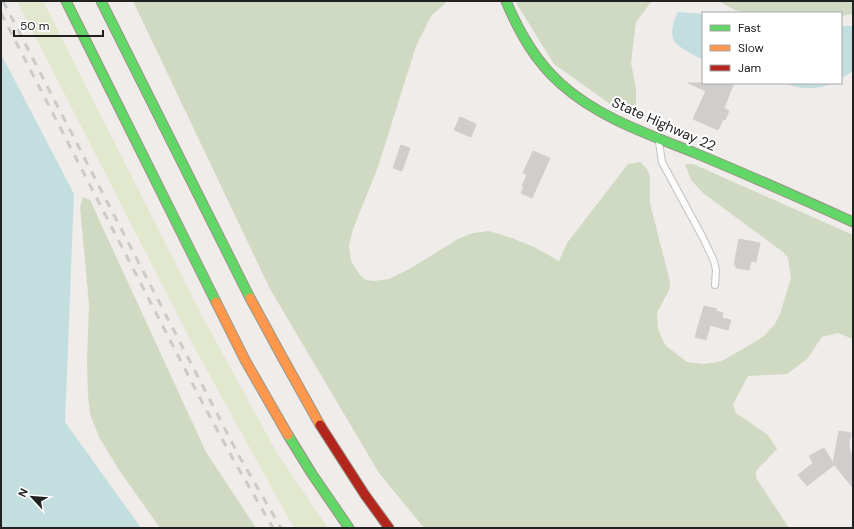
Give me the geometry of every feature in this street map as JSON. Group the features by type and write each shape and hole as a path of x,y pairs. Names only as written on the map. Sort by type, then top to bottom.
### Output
{"main road":[{"path":"66,1 245,360 277,418 312,474 349,528"},
{"path":"101,1 216,233 274,345 339,456 389,528"},
{"name":"State Highway 22","path":"506,1 526,41 543,64 560,84 594,108 612,118 782,190 853,222"}],"lane":[{"path":"658,138 662,162 714,261 716,270 715,285"}],"green space":[{"path":"17,1 43,1 203,318 277,453 328,528 295,528 290,521 193,345"},
{"path":"133,1 448,1 431,16 416,46 378,167 353,229 349,245 351,261 360,275 366,280 374,281 389,279 411,268 458,239 473,233 489,231 534,247 559,261 567,243 628,164 640,162 647,169 650,177 650,203 670,282 669,290 657,313 658,329 665,345 687,362 704,364 722,361 763,337 775,324 780,314 791,278 788,258 783,252 703,193 691,180 685,164 693,164 853,235 853,339 838,333 822,337 807,359 787,374 748,376 733,404 736,413 768,435 777,449 756,471 756,478 789,528 424,528 379,473 270,289"},
{"path":"515,1 652,1 636,22 631,63 636,88 636,104 634,112 627,116 554,64"},
{"path":"718,1 853,1 853,14 842,16 842,12 744,12 735,10"},
{"path":"83,197 90,200 206,452 256,528 160,528 119,470 99,437 90,414 88,395 87,362 89,304 80,207"}],"water":[{"path":"678,12 702,14 702,59 675,42 672,34 674,20"},
{"path":"842,26 853,26 853,71 842,78"},
{"path":"1,54 74,194 65,422 141,528 1,528"},
{"path":"787,84 830,84 815,88 803,88"}],"building":[{"path":"688,83 733,85 724,108 729,111 718,130 693,119 706,91"},
{"path":"460,117 476,124 471,137 454,130"},
{"path":"401,145 410,148 402,171 393,168"},
{"path":"533,151 550,158 532,198 521,193 524,187 522,186 527,175 523,173"},
{"path":"739,239 760,243 756,262 751,261 749,270 736,268 736,265 734,265"},
{"path":"704,306 717,309 716,311 723,313 722,318 731,320 728,330 710,325 706,340 695,337"},
{"path":"839,431 851,433 849,444 850,451 853,455 853,488 833,463"},
{"path":"824,448 834,465 807,486 798,475 813,463 809,456"}],"railway":[{"path":"3,1 239,456 281,528"},
{"path":"1,13 202,402 273,528"}],"traffic: fast":[{"path":"66,1 216,302"},
{"path":"101,1 250,298"},
{"path":"506,1 522,35 543,66 561,84 591,106 642,132 794,195 853,222"},
{"path":"288,435 312,474 349,528"}],"traffic: slow":[{"path":"250,298 320,425"},
{"path":"216,302 245,360 288,435"}],"traffic: jam":[{"path":"320,425 365,495 389,528"}]}
